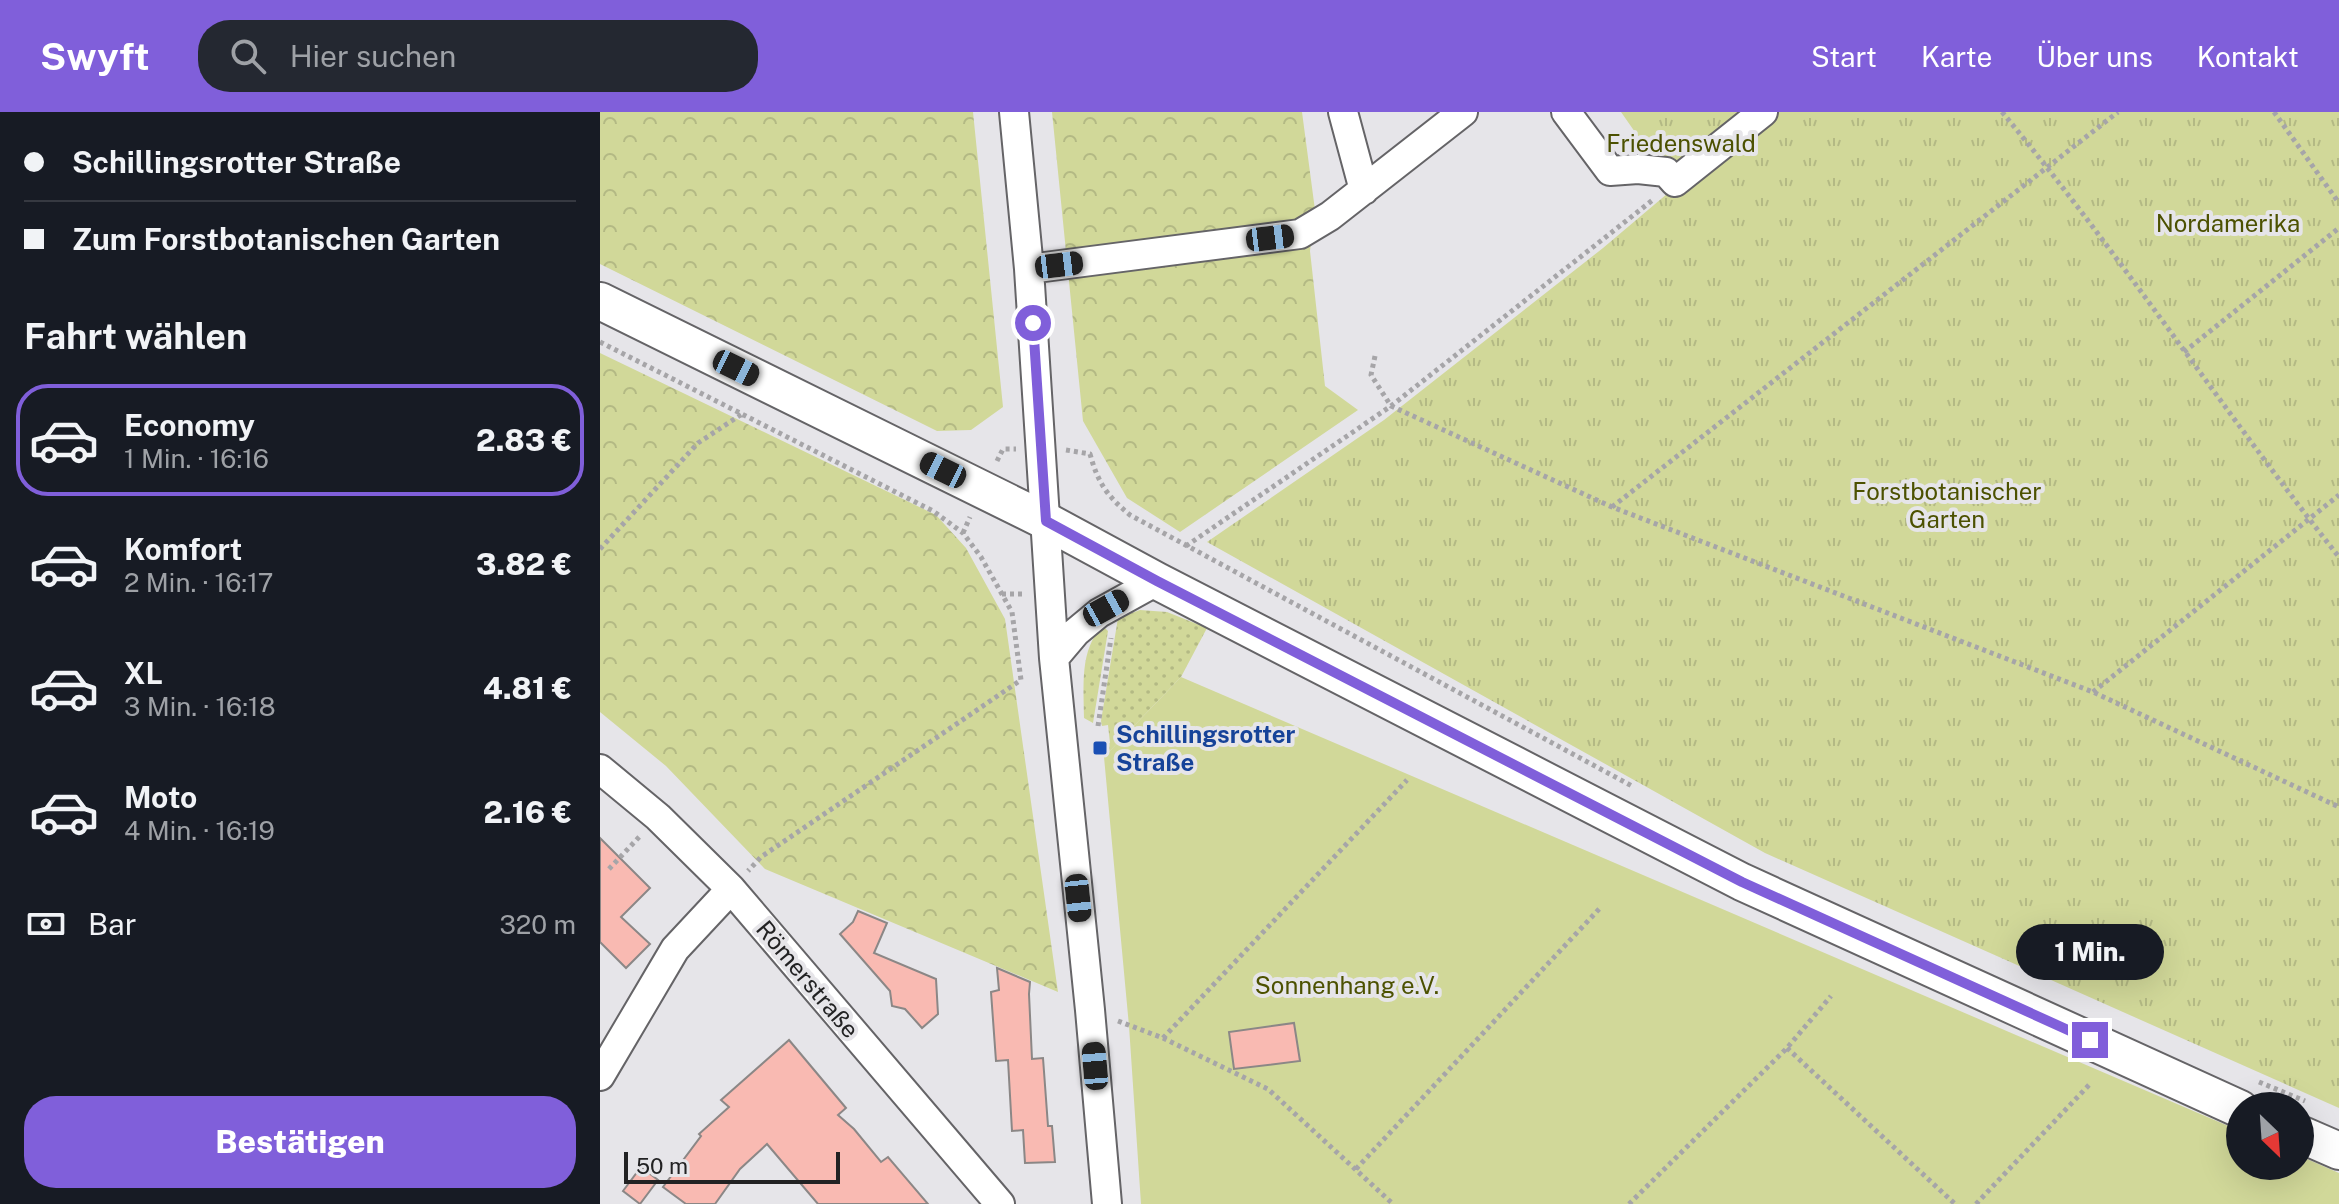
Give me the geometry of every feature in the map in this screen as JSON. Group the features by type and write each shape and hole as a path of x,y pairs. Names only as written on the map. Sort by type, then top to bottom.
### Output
{"main road":[{"path":"600,301 1046,521 1742,882 2243,1092"},
{"path":"2314,1125 2339,1151"}],"street":[{"path":"1014,112 1029,269 1054,658 1107,1204"},
{"path":"1343,112 1364,190"},
{"path":"1029,269 1300,234 1330,216 1463,112"},
{"path":"1566,112 1610,171 1638,169 1666,172 1675,182 1763,112"},
{"path":"1054,658 1076,632 1106,608 1157,581"},
{"name":"Römerstraße","path":"600,769 658,817 731,889 1000,1204"},
{"path":"600,1076 675,949 731,889"}],"path":[{"path":"2002,112 2047,166 2339,557"},
{"path":"1612,507 2118,112"},
{"path":"2274,112 2339,203"},
{"path":"1186,546 1391,406 1675,182"},
{"path":"2184,352 2339,228"},
{"path":"600,342 933,511 963,533 981,557 1012,612 1021,680 761,857 731,889"},
{"path":"1375,356 1371,375 1391,406 1612,507 2093,692 2339,807"},
{"path":"600,549 698,443 743,413"},
{"path":"1090,454 1096,476 1110,499 1130,515 1632,786"},
{"path":"2093,692 2339,495"},
{"path":"1098,726 1113,623 1106,608"},
{"path":"1163,1038 1407,780"},
{"path":"609,869 658,817"},
{"path":"1356,1169 1601,907"},
{"path":"1629,1204 1787,1048 1831,996"},
{"path":"1090,1010 1163,1038 1268,1089 1393,1204"},
{"path":"1787,1048 1955,1204"},
{"path":"1976,1204 2089,1085"}],"green space":[{"path":"600,112 973,112 1003,407 971,430 937,431 600,264"},
{"path":"1052,112 1302,112 1315,210 1310,251 1325,386 1358,410 1180,532 1127,498 1083,421"},
{"name":"Forstbotanischer Garten","path":"1621,112 2339,112 2339,1108 2314,1097 2314,1092 2303,1092 1765,853 1207,542 1384,420 1603,248 1674,188"},
{"path":"600,353 936,515 966,548 1005,619 1058,992 765,869 666,766 600,712"},
{"path":"1140,610 1167,612 1207,628 1181,677 1104,757 1103,744 1110,743 1108,725 1102,726 1101,721 1118,618"},
{"path":"1103,626 1108,631 1093,723 1084,718 1084,669 1090,646"},
{"name":"Sonnenhang e.V.","path":"1181,677 2226,1125 2226,1180 2314,1180 2314,1162 2339,1173 2339,1204 1141,1204 1129,1026 1104,757"}],"building":[{"path":"600,838 650,888 621,917 650,944 626,968 600,942"},
{"path":"858,911 887,923 874,953 936,979 938,1014 922,1028 905,1009 892,1006 890,991 840,934 853,922"},
{"path":"997,968 1030,982 1032,1059 1043,1058 1048,1126 1052,1126 1055,1162 1025,1163 1023,1130 1012,1131 1008,1060 996,1061 991,992 999,990"},
{"path":"1294,1023 1300,1061 1234,1069 1229,1032"},
{"path":"789,1040 846,1108 838,1115 881,1162 888,1157 928,1204 818,1204 767,1144 740,1169 715,1204 686,1204 663,1187 701,1136 699,1134 729,1107 721,1100"},
{"path":"641,1167 658,1180 640,1204 623,1191"}],"place":[{"name":"Schillingsrotter Straße","path":"1100,748"}],"route":[{"path":"1033,323 1046,521 1742,882 2090,1040"}],"park label":[{"name":"Friedenswald","path":"1681,143"},
{"name":"Nordamerika","path":"2228,223"}]}
